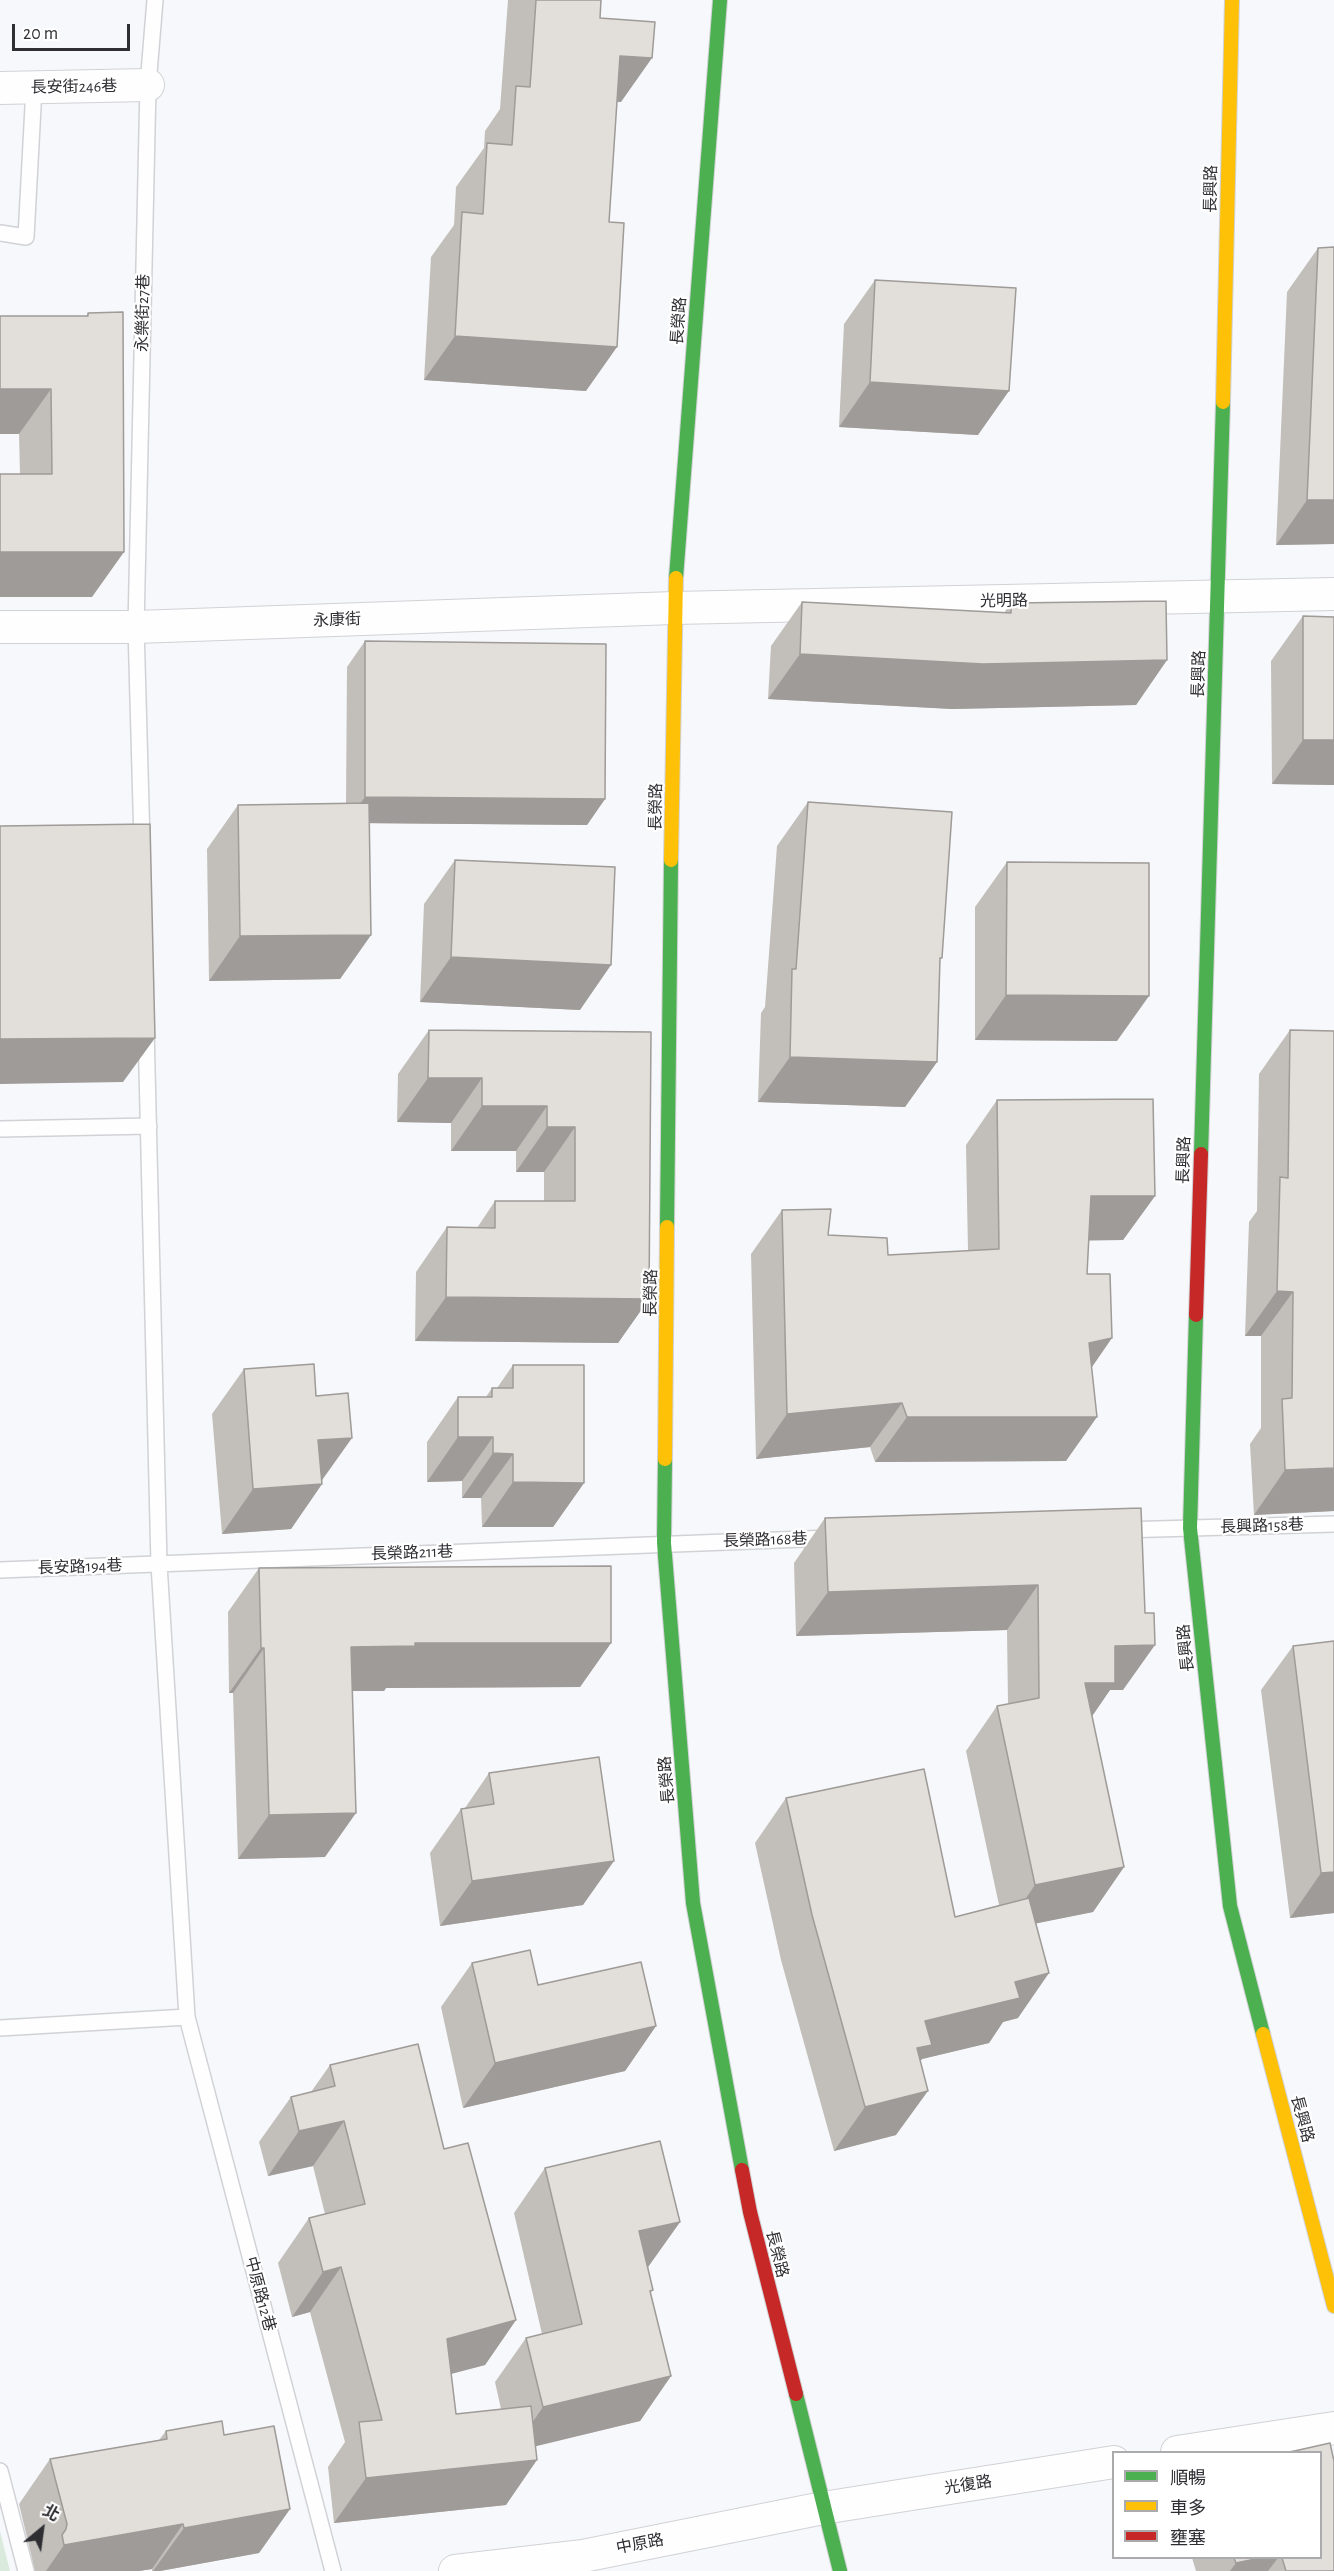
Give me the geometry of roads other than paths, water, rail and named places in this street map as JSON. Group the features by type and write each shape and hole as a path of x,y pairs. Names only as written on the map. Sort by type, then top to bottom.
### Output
{"street":[{"name":"長榮路","path":"720,0 674,608 664,1543 693,1903 750,2212 840,2571"},
{"name":"長興路","path":"1232,0 1218,596 1190,1528 1230,1906 1334,2306"},
{"name":"長安街246巷","path":"0,88 148,85"},
{"name":"光明路","path":"674,608 1334,594"},
{"name":"永康街","path":"0,627 136,627 674,608"},
{"path":"1184,2451 1334,2428"},
{"name":"光復路","path":"823,2508 1112,2462"},
{"name":"中原路","path":"455,2571 583,2556 823,2508"}],"lane":[{"name":"永樂街27巷","path":"142,853 136,627 148,85 155,0"},
{"path":"0,234 26,237 34,88"},
{"name":"中原路12巷","path":"146,1008 159,1564 187,2017 333,2571"},
{"path":"0,1129 149,1126"},
{"name":"長興路158巷","path":"1190,1528 1334,1524"},
{"path":"1106,1530 1190,1528"},
{"name":"長榮路168巷","path":"664,1543 843,1538"},
{"name":"長榮路211巷","path":"159,1564 664,1543"},
{"name":"長安路194巷","path":"0,1570 159,1564"},
{"path":"0,2028 187,2017"},
{"path":"0,2471 26,2571"}]}
